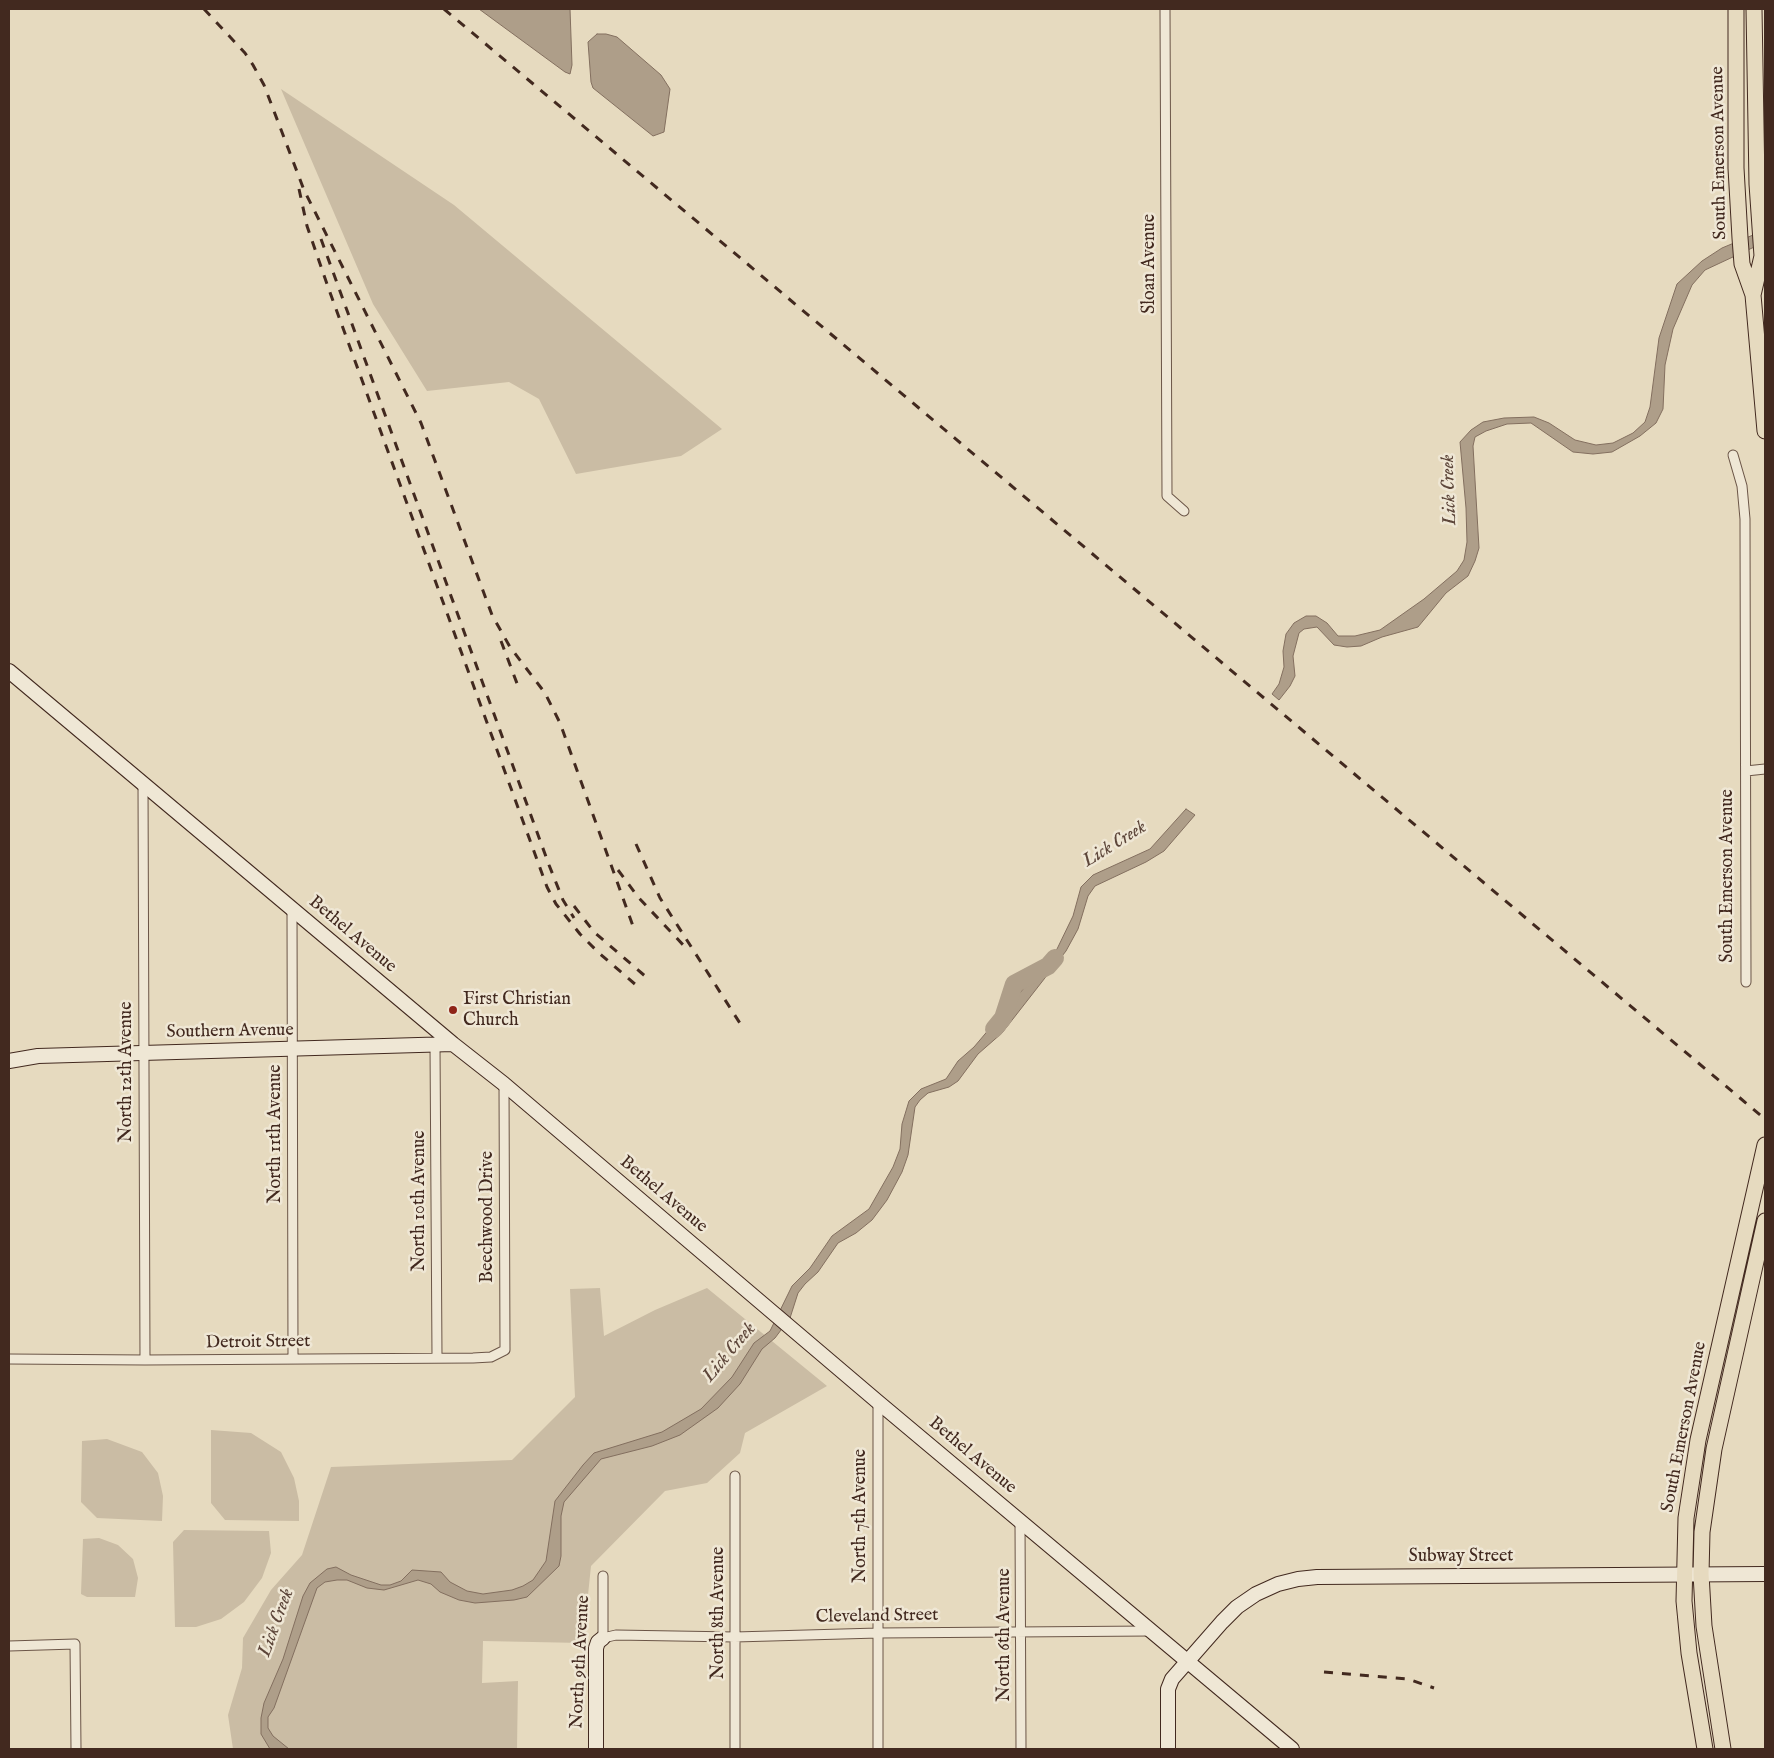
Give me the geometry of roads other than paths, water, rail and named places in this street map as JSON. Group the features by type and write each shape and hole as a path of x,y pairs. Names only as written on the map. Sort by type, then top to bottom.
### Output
{"main road":[{"name":"South Emerson Avenue","path":"1736,9 1736,151 1739,227 1742,264 1753,295 1765,431"},
{"name":"South Emerson Avenue","path":"1753,295 1762,256 1754,74 1754,9"},
{"name":"South Emerson Avenue","path":"1705,1749 1688,1644 1684,1601 1686,1518 1694,1459 1765,1145"},
{"name":"South Emerson Avenue","path":"1723,1749 1707,1652 1701,1574 1702,1532 1709,1473 1765,1221"}],"street":[{"name":"Sloan Avenue","path":"1165,9 1167,496 1184,511"},
{"name":"South Emerson Avenue","path":"1733,455 1742,486 1745,518 1746,982"},
{"name":"Bethel Avenue","path":"9,670 292,910 504,1084 798,1335 1292,1749"},
{"path":"1746,771 1765,769"},
{"name":"North 12th Avenue","path":"143,783 145,1360"},
{"name":"North 11th Avenue","path":"292,910 293,1358"},
{"name":"Southern Avenue","path":"9,1061 38,1056 453,1044"},
{"name":"North 10th Avenue","path":"435,1045 437,1357"},
{"name":"Beechwood Drive","path":"504,1084 505,1350"},
{"name":"Detroit Street","path":"9,1358 145,1360 491,1357 505,1350"},
{"name":"North 7th Avenue","path":"878,1402 878,1749"},
{"name":"North 8th Avenue","path":"735,1476 736,1749"},
{"name":"North 6th Avenue","path":"1020,1521 1021,1749"},
{"name":"Subway Street","path":"1168,1749 1169,1686 1172,1679 1231,1613 1251,1597 1268,1588 1298,1579 1765,1574"},
{"name":"North 9th Avenue","path":"596,1749 596,1648 598,1642 603,1638 603,1576"},
{"name":"Cleveland Street","path":"603,1638 616,1635 735,1636 1152,1631"},
{"path":"9,1646 75,1644 76,1749"}],"waterway":[{"name":"Lick Creek","path":"994,1029 1003,1018 1014,984 1048,966 1055,958"}],"railway":[{"path":"204,9 245,53 264,85 304,190 421,423 492,615 510,647 545,693 560,723 633,926"},
{"path":"444,9 1765,1119"},
{"path":"299,189 307,226 328,287 547,887 556,904 580,934 636,985"},
{"path":"321,239 549,865 563,900 574,918"},
{"path":"501,641 518,686"},
{"path":"636,844 660,898 743,1028"},
{"path":"618,870 638,897 687,949"},
{"path":"574,906 594,932 645,976"},
{"path":"1324,1672 1408,1679 1434,1688"}],"place":[{"name":"First Christian Church","path":"453,1010"}]}
